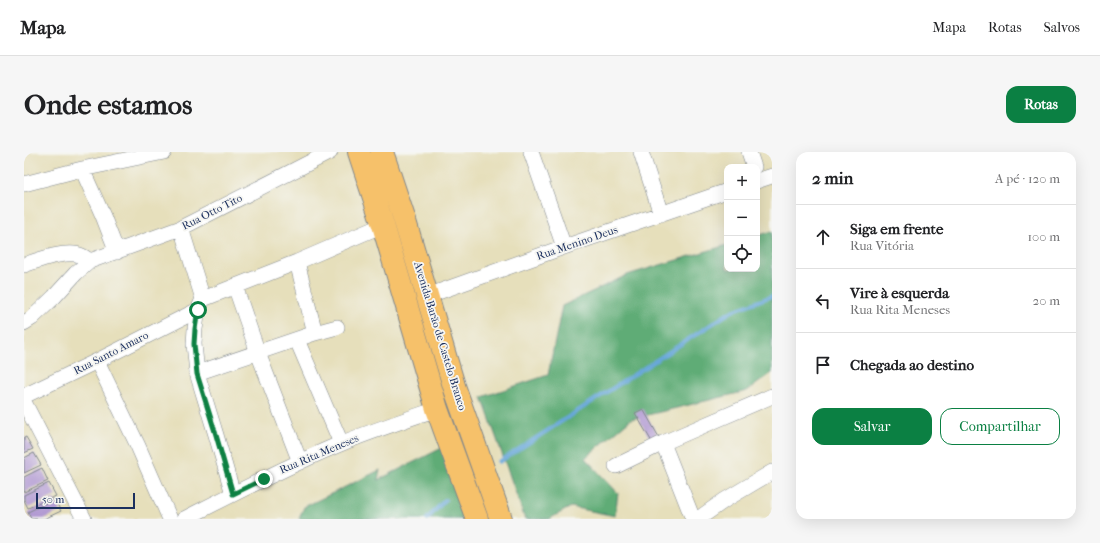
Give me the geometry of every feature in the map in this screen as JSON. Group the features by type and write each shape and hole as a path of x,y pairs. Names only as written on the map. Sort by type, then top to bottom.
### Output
{"main road":[{"name":"Avenida Barão de Castelo Branco","path":"359,152 383,225 437,409 477,519"},
{"name":"Avenida Barão de Castelo Branco","path":"382,152 428,296 454,386 501,519"}],"street":[{"path":"24,184 82,169 164,152"},
{"name":"Rua Otto Tito","path":"90,261 180,228 330,152"},
{"path":"531,152 564,247"},
{"path":"641,152 661,214"},
{"path":"749,152 754,164"},
{"path":"82,169 117,252"},
{"name":"Rua Menino Deus","path":"428,296 724,192"},
{"path":"300,462 258,353 235,286 383,225"},
{"path":"180,228 200,304 195,329 194,344 197,374 233,494"},
{"path":"24,265 64,254 75,254 90,261 76,273 32,318 24,323"},
{"path":"296,262 315,333"},
{"name":"Rua Santo Amaro","path":"24,396 97,361 235,286"},
{"path":"197,374 315,333 337,327"},
{"path":"297,340 341,443"},
{"path":"97,361 138,446 170,519"},
{"path":"616,466 663,443 772,396"},
{"path":"24,402 29,425 84,519"},
{"name":"Rua Rita Meneses","path":"184,519 341,443 437,409"},
{"path":"663,443 693,519"},
{"path":"698,519 725,500 772,472"}],"green space":[{"path":"772,231 772,373 747,391 631,419 585,458 618,493 615,516 571,507 549,519 525,519 482,397 548,375 562,306 627,275 724,246 724,272 760,272 760,235"},
{"path":"444,447 464,519 299,519 304,507 380,470 378,480"}],"building":[{"path":"643,409 660,439 652,442 635,413"},
{"path":"26,437 33,449 24,453 24,438"},
{"path":"34,453 41,465 24,473 24,458"},
{"path":"42,468 48,481 24,492 24,477"},
{"path":"49,483 56,496 28,508 24,500 24,495"},
{"path":"54,499 61,511 44,519 31,519 28,512"}],"waterway":[{"path":"499,462 732,311 772,296"},
{"path":"427,519 445,500"}],"route":[{"path":"198,310 194,344 197,374 233,494 264,479"}]}
